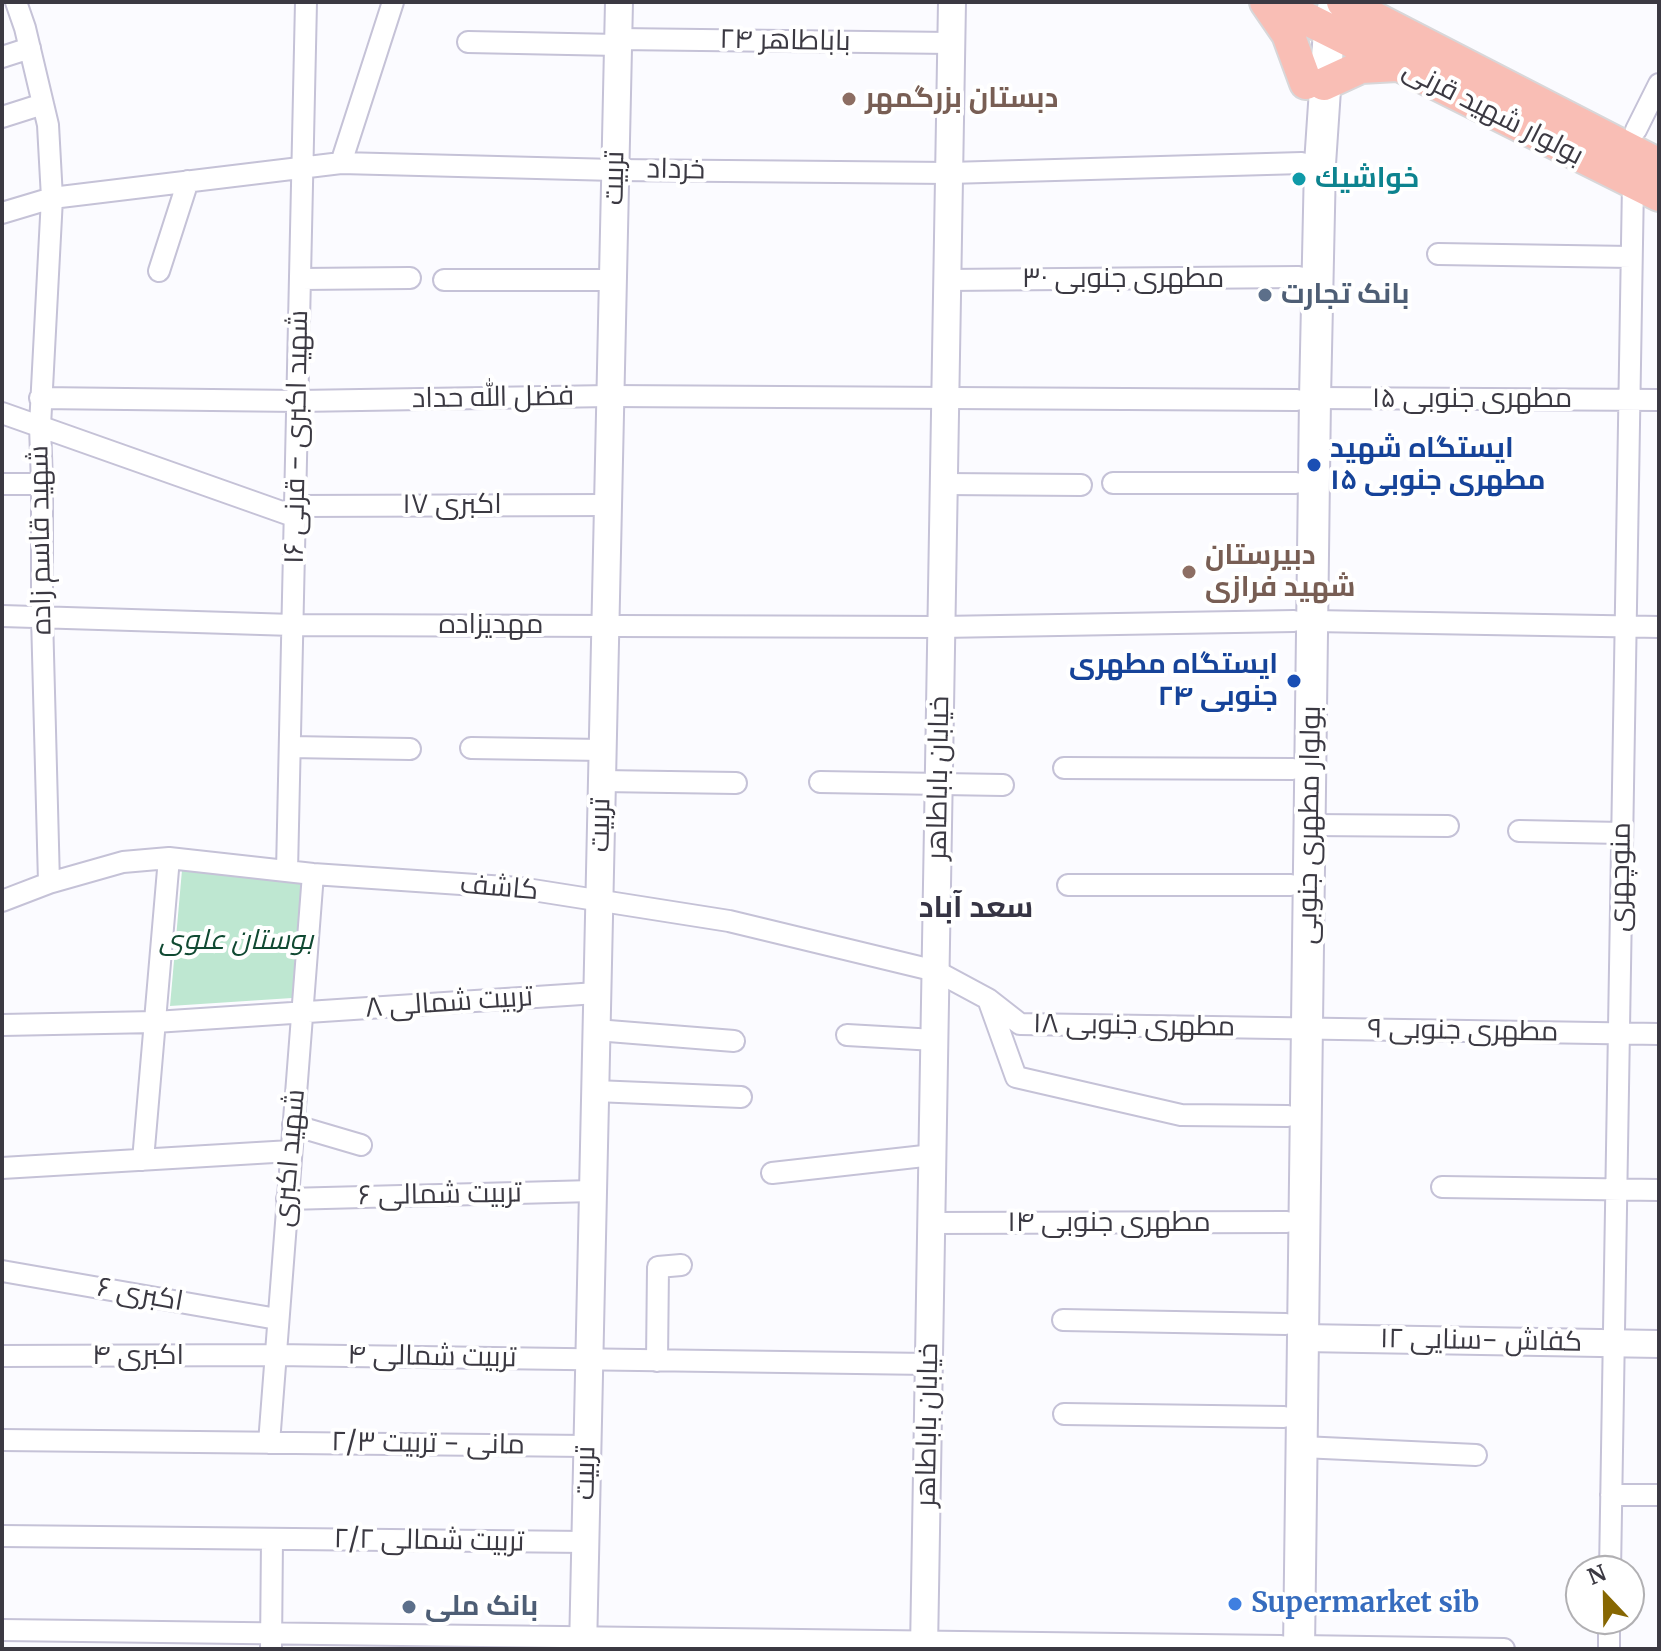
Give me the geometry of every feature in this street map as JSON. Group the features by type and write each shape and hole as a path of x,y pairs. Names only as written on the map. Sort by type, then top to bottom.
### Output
{"main road":[{"path":"1266,2 1288,34 1315,84 1361,67 1397,65"},
{"path":"1273,2 1326,11"},
{"name":"بولوار مطهری جنوبی","path":"1290,1647 1284,1417 1294,1331 1298,1029 1310,825 1296,483 1306,399 1299,277 1302,163 1326,11"},
{"name":"بولوار شهید قرنی","path":"1326,11 1385,14 1650,181"},
{"name":"بولوار شهید قرنی","path":"1326,11 1397,65 1650,181"},
{"name":"بولوار مطهری جنوبی","path":"1290,1647 1302,1447 1287,1222 1288,1116 1298,1029 1291,885 1293,769 1304,621 1306,399 1320,164 1315,84"}],"street":[{"name":"شهید قاسم زاده","path":"16,2 48,125 52,198 40,398 49,883"},
{"name":"شهید اکبری - قرنی ۱۶","path":"287,871 307,2"},
{"path":"341,163 393,2"},
{"name":"تربیت","path":"583,1643 619,2"},
{"name":"خیابان باباطاهر","path":"924,1645 952,2"},
{"name":"باباطاهر ۲۴","path":"468,42 951,43"},
{"path":"2,57 30,48"},
{"path":"1636,130 1659,84"},
{"path":"2,117 43,104"},
{"name":"خرداد","path":"2,213 52,198 341,163 615,170 949,173 1302,163"},
{"path":"159,271 188,181"},
{"name":"منوچهری","path":"1610,1555 1631,257 1650,181"},
{"path":"1438,254 1631,257"},
{"name":"مطهری جنوبی ۳۰","path":"947,280 1299,277"},
{"path":"301,279 410,278"},
{"path":"444,280 613,280"},
{"name":"فضل الله حداد","path":"40,398 298,401 610,396 1306,399"},
{"name":"مطهری جنوبی ۱۵","path":"1306,399 1659,400"},
{"name":"اکبری ۱۷","path":"2,413 296,511 608,505"},
{"path":"1113,483 1296,483"},
{"path":"2,484 42,484"},
{"path":"944,484 1081,485"},
{"name":"مهدیزاده","path":"2,616 293,625 941,627 1304,621 1659,627"},
{"path":"290,747 410,749"},
{"path":"471,748 603,750"},
{"path":"1064,768 1293,769"},
{"path":"602,781 736,783"},
{"path":"820,782 1003,785"},
{"path":"1310,825 1448,826"},
{"path":"1519,831 1622,833"},
{"path":"143,1160 169,858"},
{"name":"کاشف","path":"2,901 49,883 123,862 169,858 313,874 520,888 729,921 936,971 988,999"},
{"name":"شهید اکبری","path":"269,1443 313,874"},
{"path":"1068,885 1291,885"},
{"name":"تربیت شمالی ۸","path":"2,1025 155,1022 597,993"},
{"path":"988,999 1016,1077 1181,1115 1288,1116"},
{"name":"مطهری جنوبی ۱۸","path":"988,999 1020,1024 1298,1029"},
{"name":"مطهری جنوبی ۹","path":"1298,1029 1659,1034"},
{"path":"596,1030 734,1041"},
{"path":"847,1035 935,1040"},
{"path":"595,1091 741,1097"},
{"path":"293,1125 361,1145"},
{"path":"2,1168 291,1151"},
{"path":"772,1173 933,1155"},
{"path":"1442,1187 1659,1190"},
{"name":"تربیت شمالی ۶","path":"287,1199 593,1191"},
{"name":"مطهری جنوبی ۱۴","path":"932,1223 1287,1222"},
{"path":"657,1361 658,1270 660,1266 681,1265"},
{"name":"اکبری ۶","path":"2,1271 277,1319"},
{"path":"1063,1320 1294,1331"},
{"name":"کفاش -سنایی ۱۲","path":"1294,1331 1659,1344"},
{"name":"تربیت شمالی ۴","path":"275,1355 929,1364"},
{"name":"اکبری ۴","path":"2,1356 275,1355"},
{"path":"1064,1414 1284,1417"},
{"name":"مانی - تربیت ۲/۳","path":"2,1440 587,1446"},
{"path":"1302,1447 1476,1455"},
{"path":"1611,1495 1659,1495"},
{"name":"تربیت شمالی ۲/۲","path":"2,1536 585,1542"},
{"path":"271,1641 272,1539"},
{"path":"2,1630 271,1641 1504,1649"}],"green space":[{"name":"بوستان علوی","path":"182,870 301,884 292,998 170,1006"}],"place":[{"name":"دبستان بزرگمهر","path":"849,99"},
{"name":"خواشيك","path":"1299,179"},
{"name":"بانک تجارت","path":"1265,295"},
{"name":"ایستگاه شهید مطهری جنوبی ۱۵","path":"1314,465"},
{"name":"دبیرستان شهید فرازی","path":"1189,572"},
{"name":"ایستگاه مطهری جنوبی ۲۴","path":"1294,681"},
{"name":"Supermarket sib","path":"1235,1604"},
{"name":"بانک ملی","path":"409,1607"}],"district":[{"name":"سعد آباد","path":"976,909"}]}
